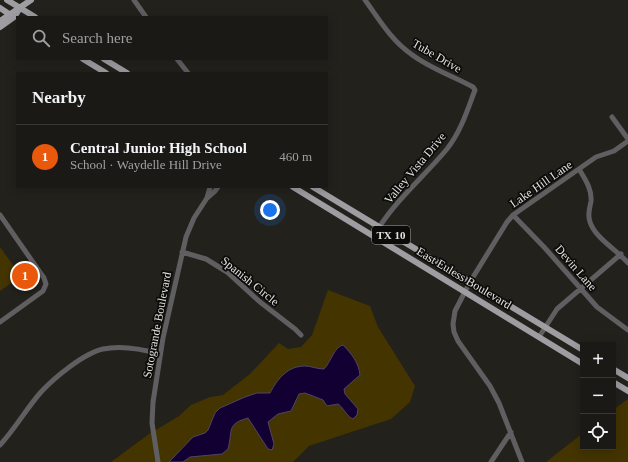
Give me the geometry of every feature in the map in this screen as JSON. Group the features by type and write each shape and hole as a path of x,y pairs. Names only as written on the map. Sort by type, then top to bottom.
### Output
{"main road":[{"path":"7,0 33,16"},
{"path":"0,27 14,18 20,8 31,0"},
{"path":"0,8 14,18"},
{"path":"0,21 14,18"},
{"path":"85,60 104,72"},
{"path":"106,60 124,72"},
{"name":"East Euless Boulevard","path":"295,188 580,362"},
{"name":"East Euless Boulevard","path":"315,188 580,348"},
{"path":"616,371 628,378"},
{"path":"616,384 628,391"}],"street":[{"path":"134,0 145,16"},
{"name":"Tube Drive","path":"365,0 384,28 412,56 473,88"},
{"path":"178,60 187,72"},
{"name":"Valley Vista Drive","path":"374,236 379,227 410,188 454,140 466,117 475,90 473,88"},
{"path":"612,117 628,140"},
{"name":"Lake Hill Lane","path":"522,462 499,402 490,386 458,341 452,324 453,317 470,282 507,222 513,215 596,157 614,151 628,140"},
{"path":"579,169 590,192 591,201 588,210 590,222 595,233 621,254 628,262"},
{"name":"Sotogrande Boulevard","path":"207,198 210,188"},
{"name":"Sotogrande Boulevard","path":"158,460 152,423 153,402 160,354 182,252 186,237 194,218 207,198 217,188"},
{"path":"0,215 44,278 46,284 43,291 0,322"},
{"name":"Devin Lane","path":"513,215 544,247 597,307 628,330"},
{"name":"Spanish Circle","path":"182,252 206,259 227,272 260,302 301,335"},
{"path":"539,337 557,309 621,254"},
{"path":"0,445 40,393 64,372 91,353 103,349 133,348 160,354"},
{"path":"490,462 511,432"}],"shaded area":[{"path":"0,247 21,276 0,291"},
{"path":"328,290 370,306 378,327 415,386 410,402 391,419 309,446 293,462 111,462 149,434 179,416 191,405 210,397 223,395 250,374 279,343 288,349 301,347 312,335"},
{"path":"343,345 354,358 360,375 344,389 345,394 358,409 357,415 353,419 338,404 327,406 323,400 305,393 299,394 291,411 278,414 268,422 274,444 272,450 268,449 248,418 241,420 233,426 228,449 222,454 190,457 183,462 169,462 193,437 205,433 208,430 215,413 220,408 257,393 270,393 276,382 293,368 310,366 324,369 337,349"},
{"path":"628,399 628,462 546,462 580,435 580,450 616,450 616,408"}],"place":[{"name":"Central Junior High School","path":"25,276"}]}
